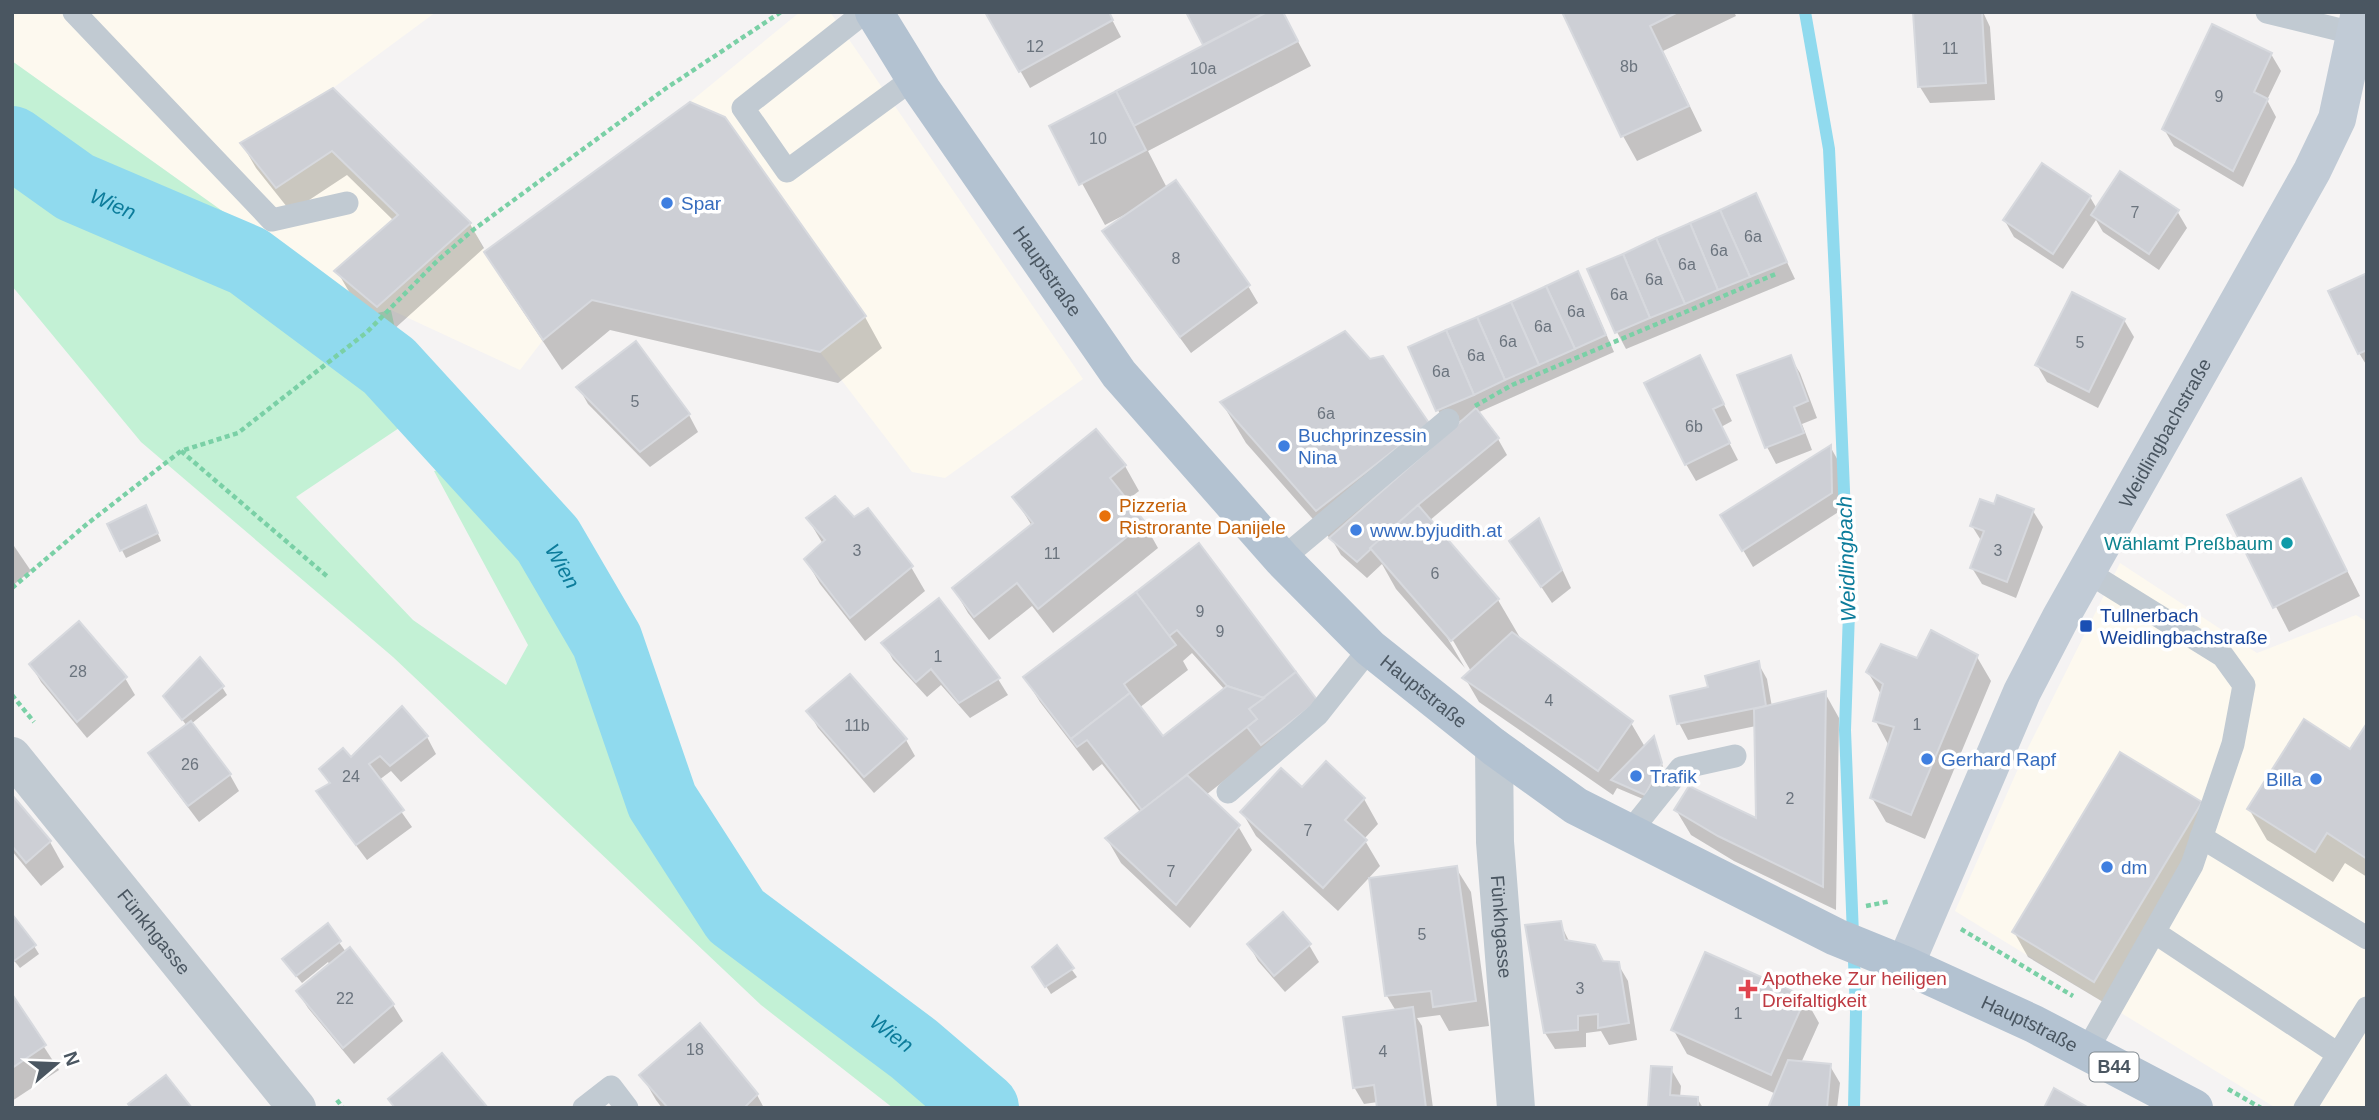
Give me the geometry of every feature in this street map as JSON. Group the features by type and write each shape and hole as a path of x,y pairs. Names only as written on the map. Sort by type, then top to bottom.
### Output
{"main road":[{"name":"Hauptstraße","path":"874,12 914,78 1119,374 1282,559 1370,648 1494,747 1576,806 1852,944 1905,965 2034,1024 2194,1108"},
{"name":"Weidlingbachstraße","path":"1905,965 2022,692 2312,171 2352,123 2358,23"}],"street":[{"name":"Fünkhgasse","path":"1494,747 1495,842 1516,1108"},
{"name":"Fünkhgasse","path":"12,756 297,1108"}],"lane":[{"path":"74,12 272,220 347,203"},
{"path":"865,12 743,108 787,170 914,78"},
{"path":"2267,12 2358,23"},
{"path":"1282,559 1448,419"},
{"path":"2086,1052 2192,865 2233,744 2244,685 2222,656 2087,571"},
{"path":"1228,792 1318,714 1370,648"},
{"path":"1629,833 1681,768 1735,756"},
{"path":"2201,837 2367,938"},
{"path":"2154,932 2338,1054"},
{"path":"2305,1108 2367,1008"},
{"path":"584,1108 611,1087 627,1108"}],"path":[{"path":"12,588 87,524 181,451 238,433 367,332 437,261 473,230 665,89 781,12"},
{"path":"1448,419 1512,385 1778,273"},
{"path":"181,451 329,578"}],"shaded area":[{"path":"12,12 436,12 333,88 471,223 484,251 690,102 800,12 830,12 1083,379 945,478 912,472 820,352 592,300 543,340 520,370 391,310 368,315 12,61"},
{"path":"2120,563 2257,653 2356,615 2367,622 2367,1108 2276,1108 1955,911 2021,762"}],"green space":[{"path":"12,61 368,315 391,310 414,418 296,497 413,620 506,685 528,645 434,471 457,467 551,560 635,800 731,922 917,1069 962,1108 893,1108 761,1005 393,657 141,442 12,286"}],"building":[{"path":"985,12 1109,12 1113,20 1019,72"},
{"path":"1186,12 1267,12 1203,45"},
{"path":"1267,12 1283,12 1298,41 1134,126 1116,91"},
{"path":"1562,12 1678,12 1650,26 1689,106 1621,137"},
{"path":"1913,12 1982,12 1986,83 1918,87"},
{"path":"2212,24 2272,53 2254,92 2268,99 2233,171 2162,129"},
{"path":"333,88 471,223 377,307 334,271 398,215 332,151 276,188 240,143"},
{"path":"1116,91 1146,150 1079,185 1049,126"},
{"name":"Spar","path":"690,102 725,117 866,316 820,352 592,300 543,340 484,252"},
{"path":"2042,163 2091,196 2053,254 2003,220"},
{"path":"2120,171 2179,210 2149,254 2091,215"},
{"path":"1176,180 1250,285 1180,337 1102,231"},
{"path":"1756,193 1787,262 1750,277 1720,210"},
{"path":"1720,210 1750,277 1718,290 1690,223"},
{"path":"1690,223 1718,290 1685,304 1656,238"},
{"path":"1656,238 1685,304 1650,318 1623,254"},
{"path":"1623,254 1650,318 1615,333 1587,269"},
{"path":"1578,271 1606,335 1575,349 1546,286"},
{"path":"2367,273 2367,350 2358,354 2328,291"},
{"path":"1546,286 1575,349 1539,365 1511,302"},
{"path":"2072,292 2125,319 2089,392 2035,365"},
{"path":"1511,302 1539,365 1505,380 1477,317"},
{"path":"1477,317 1505,380 1474,395 1446,330"},
{"path":"1446,330 1474,395 1436,411 1408,347"},
{"path":"1345,331 1370,359 1383,356 1429,423 1316,511 1220,402"},
{"path":"636,341 690,414 640,452 576,387"},
{"path":"1700,355 1724,404 1713,409 1730,443 1685,465 1644,383"},
{"path":"1791,355 1808,401 1794,407 1804,433 1765,448 1737,375"},
{"path":"1476,408 1499,438 1418,505 1357,562 1329,538"},
{"path":"1096,429 1126,465 1110,478 1145,522 1038,609 1017,583 974,617 952,588 1033,523 1012,497"},
{"path":"1831,445 1832,493 1742,551 1720,515"},
{"name":"Wählamt Preßbaum","path":"2301,478 2347,571 2273,608 2227,515"},
{"path":"1997,495 2034,509 2007,582 1970,568 1984,531 1970,526 1980,499 1994,504"},
{"path":"835,496 854,517 868,508 913,566 850,618 804,559 825,540 806,518"},
{"path":"146,505 158,533 120,551 107,524"},
{"path":"1418,505 1499,599 1451,641 1370,548"},
{"path":"1539,518 1562,570 1541,587 1509,541"},
{"path":"1199,543 1296,672 1264,698 1227,686 1177,630 1169,636 1136,592"},
{"path":"1136,592 1176,645 1124,684 1130,693 1071,739 1023,677"},
{"path":"939,598 1000,678 959,703 931,669 916,682 881,643"},
{"path":"79,621 127,677 77,722 29,664"},
{"path":"1931,630 1978,655 1911,815 1870,798 1894,727 1873,721 1883,684 1866,672 1881,644 1917,658"},
{"path":"1512,632 1633,721 1598,771 1462,678"},
{"path":"200,657 224,686 182,720 163,696"},
{"path":"1759,661 1766,706 1677,724 1670,696 1708,687 1705,676"},
{"path":"1296,672 1318,701 1261,745 1247,727 1257,719 1249,709"},
{"path":"850,674 907,739 864,777 806,711"},
{"path":"1227,686 1264,698 1249,709 1257,719 1142,810 1087,740 1077,747 1071,739 1130,693 1163,736"},
{"path":"1826,691 1823,887 1718,836 1674,810 1689,786 1756,818 1754,709"},
{"path":"402,706 428,736 390,766 380,756 369,764 404,810 356,845 316,791 330,783 319,769 343,748 351,757"},
{"name":"Billa","path":"2304,719 2350,749 2367,723 2367,859 2327,833 2315,852 2247,809"},
{"path":"191,721 231,774 188,806 148,753"},
{"path":"1654,736 1662,763 1645,795 1611,780"},
{"name":"dm","path":"2120,752 2202,802 2094,982 2012,932"},
{"path":"1326,761 1365,798 1345,820 1367,840 1323,888 1240,812 1281,768 1302,787"},
{"path":"1187,775 1240,825 1176,905 1105,838"},
{"path":"12,795 51,841 26,863 12,846"},
{"path":"1457,866 1476,1001 1433,1007 1431,991 1385,996 1369,878"},
{"path":"1283,912 1311,944 1274,976 1247,944"},
{"path":"12,914 36,945 14,961 12,959"},
{"path":"1561,921 1565,940 1595,945 1603,961 1619,962 1629,1023 1598,1028 1598,1014 1578,1016 1578,1030 1544,1033 1525,925"},
{"path":"328,923 341,941 296,976 282,959"},
{"path":"1057,945 1074,968 1045,987 1032,967"},
{"path":"350,947 394,1004 343,1048 296,991"},
{"path":"1705,952 1806,997 1771,1075 1671,1030"},
{"path":"12,994 46,1045 12,1068"},
{"path":"1413,1007 1426,1108 1377,1108 1374,1085 1353,1088 1343,1017"},
{"path":"700,1023 758,1094 744,1108 668,1108 639,1075"},
{"path":"442,1053 488,1108 395,1108 388,1099"},
{"path":"1788,1060 1831,1064 1827,1108 1768,1108"},
{"path":"1651,1066 1672,1067 1670,1095 1698,1097 1698,1108 1648,1108"},
{"path":"166,1075 192,1108 131,1108 128,1104"},
{"path":"2054,1088 2089,1108 2044,1108"}],"waterway":[{"name":"Weidlingbach","path":"1805,12 1829,149 1836,297 1849,612 1845,730 1856,1012 1854,1108"},
{"name":"Wien","path":"12,142 75,187 248,261 389,366 548,540 607,641 662,801 736,916 914,1049 983,1108"}],"place":[{"name":"Spar","path":"667,203"},
{"name":"Buchprinzessin Nina","path":"1284,446"},
{"name":"Pizzeria Ristrorante Danijele","path":"1105,516"},
{"name":"www.byjudith.at","path":"1356,530"},
{"name":"Wählamt Preßbaum","path":"2287,543"},
{"name":"Tullnerbach Weidlingbachstraße","path":"2086,626"},
{"name":"Gerhard Rapf","path":"1927,759"},
{"name":"Trafik","path":"1636,776"},
{"name":"Billa","path":"2316,779"},
{"name":"dm","path":"2107,867"},
{"name":"Apotheke Zur heiligen Dreifaltigkeit","path":"1748,989"}]}
